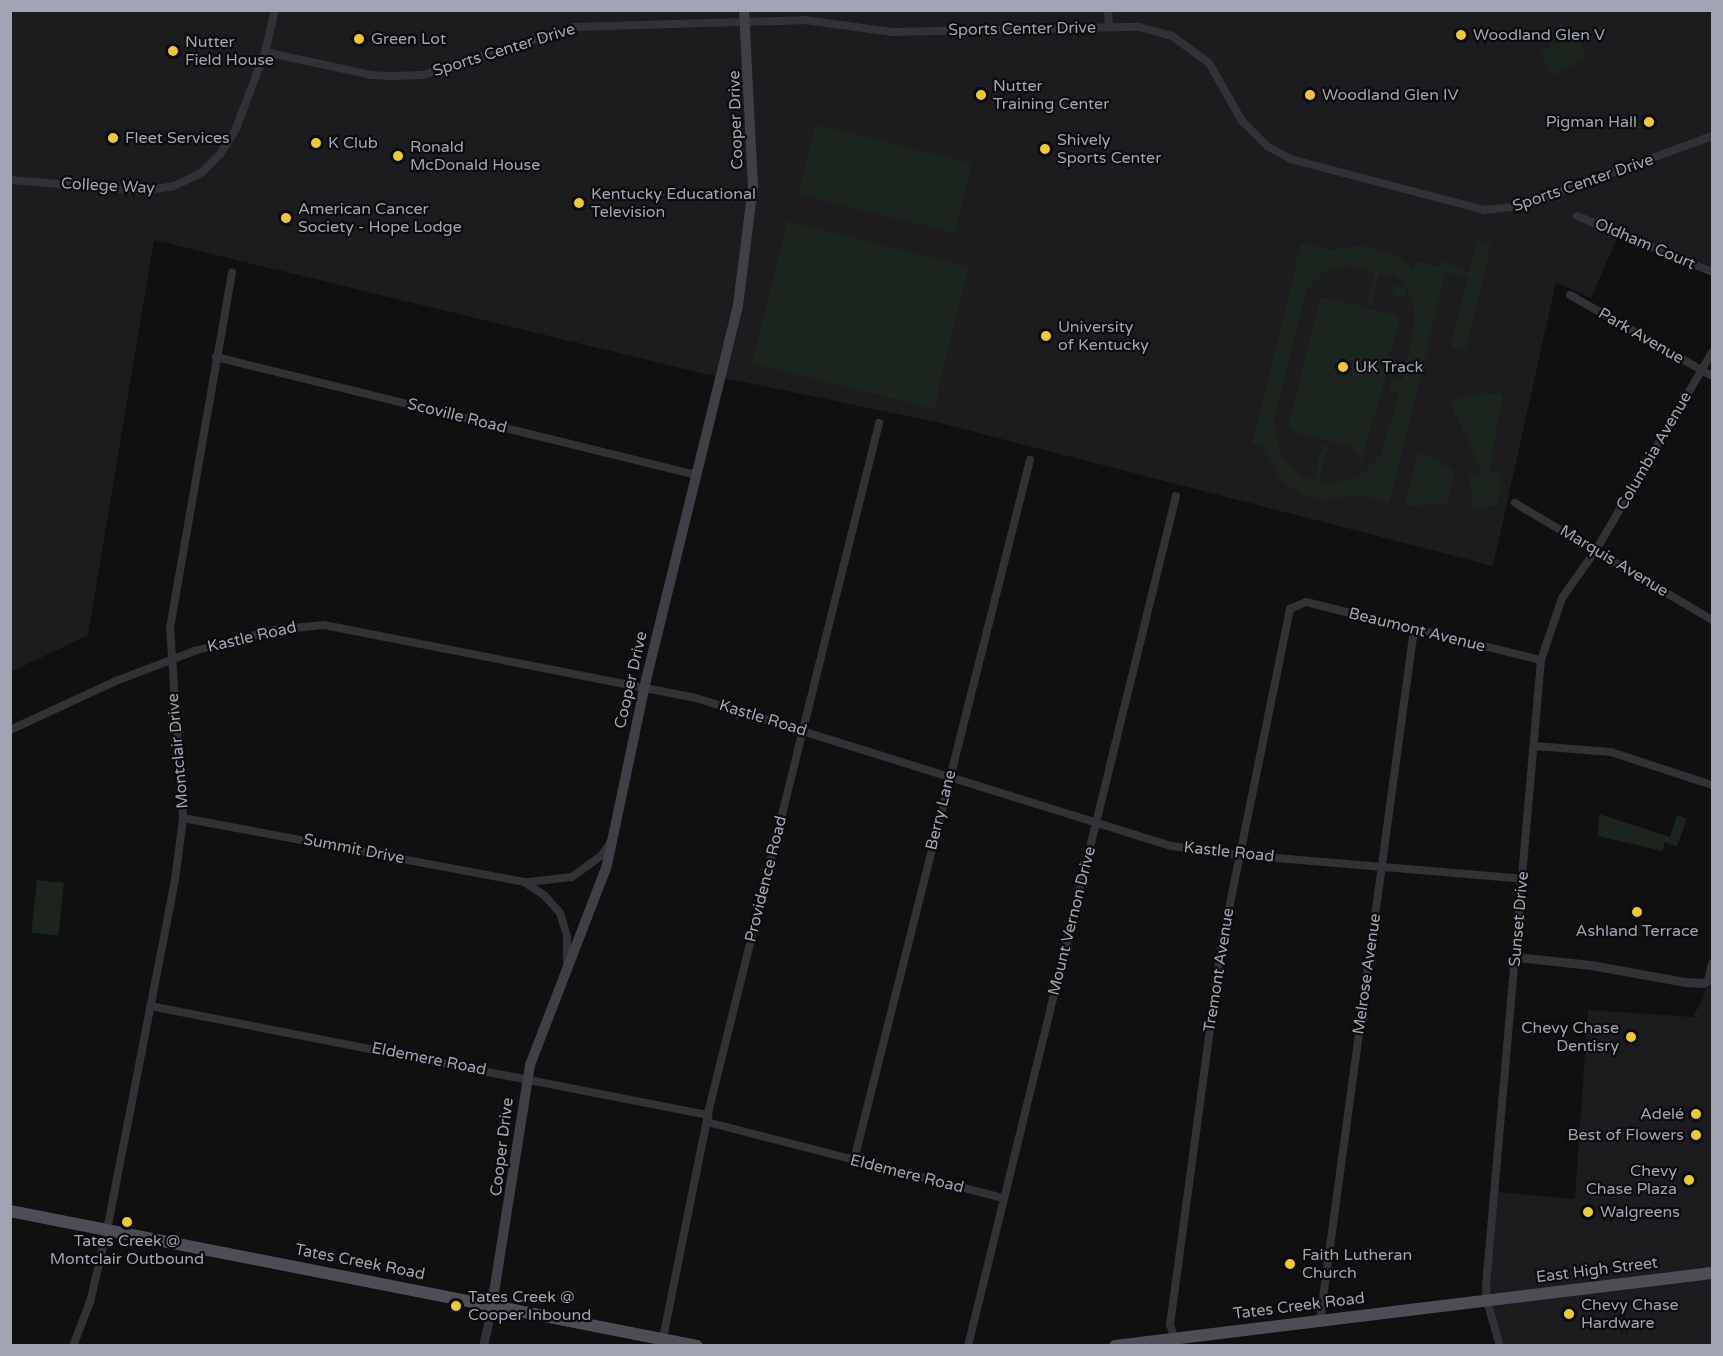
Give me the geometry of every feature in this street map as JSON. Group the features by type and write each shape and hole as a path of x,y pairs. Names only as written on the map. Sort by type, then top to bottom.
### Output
{"main road":[{"name":"Cooper Drive","path":"492,1305 526,1079 540,1033 599,890 645,687 738,305 750,230 752,111 744,10"},
{"name":"Tates Creek Road","path":"13,1212 697,1346"},
{"name":"East High Street","path":"1487,1301 1713,1273"},
{"name":"Tates Creek Road","path":"1115,1346 1175,1342 1320,1320 1487,1301"}],"street":[{"name":"College Way","path":"10,180 140,191 186,182 208,167 230,140 265,52 275,10"},
{"path":"1108,10 1109,27"},
{"name":"Sports Center Drive","path":"265,52 371,75 423,75 574,27 804,20 892,32 1139,27 1172,36 1209,63 1248,128 1267,146 1290,159 1484,210 1521,206 1713,136"},
{"name":"Oldham Court","path":"1577,216 1713,272"},
{"name":"Montclair Drive","path":"73,1346 88,1310 107,1230 183,818 170,661 173,602 232,272"},
{"name":"Park Avenue","path":"1570,295 1713,376"},
{"name":"Columbia Avenue","path":"1596,550 1713,352"},
{"name":"Scoville Road","path":"216,357 697,475"},
{"name":"Providence Road","path":"663,1338 707,1118 879,423"},
{"name":"Berry Lane","path":"854,1160 1030,460"},
{"name":"Mount Vernon Drive","path":"968,1346 1176,496"},
{"name":"Marquis Avenue","path":"1515,503 1712,618"},
{"name":"Sunset Drive","path":"1487,1301 1541,660 1558,607 1596,550"},
{"name":"Beaumont Avenue","path":"1293,605 1306,602 1541,660"},
{"name":"Tremont Avenue","path":"1175,1342 1170,1325 1178,1261 1238,854 1288,615 1293,605"},
{"name":"Kastle Road","path":"10,730 170,661 250,635 324,625 645,687 803,730 1172,846 1523,879"},
{"name":"Melrose Avenue","path":"1320,1320 1414,629"},
{"path":"1535,746 1611,752 1713,784"},
{"name":"Summit Drive","path":"183,818 524,882 543,883 572,877 601,856 612,839"},
{"name":"Summit Drive","path":"524,882 544,895 560,913 567,936 567,967"},
{"path":"1516,957 1591,965 1685,982 1710,980 1713,963"},
{"name":"Eldemere Road","path":"150,1006 526,1079 707,1118 854,1160 1003,1198"},
{"path":"1487,1301 1500,1346"},
{"name":"Cooper Drive","path":"483,1346 492,1305"}],"shaded area":[{"name":"University of Kentucky","path":"11,11 1712,11 1712,272 1619,234 1591,298 1556,282 1493,566 936,422 705,374 154,240 88,635 11,672"},
{"path":"1575,34 1587,57 1552,76 1540,53"},
{"path":"815,124 972,163 955,233 798,194"},
{"path":"787,221 969,266 934,409 751,364"},
{"path":"1477,241 1491,244 1466,350 1451,347 1468,278 1446,272 1389,502 1360,495 1322,500 1304,495 1282,481 1261,446 1252,444 1301,243 1331,250 1365,245 1398,256 1413,269 1416,261 1440,267 1442,261 1469,272","holes":["1346,265 1374,272 1368,305 1371,305 1380,273 1396,277 1405,287 1394,285 1392,295 1404,298 1407,289 1413,306 1414,326 1402,380 1392,378 1389,390 1399,393 1381,455 1358,478 1319,483 1328,447 1322,446 1314,481 1301,476 1280,453 1274,419 1307,290 1324,272"]},
{"path":"1325,297 1396,315 1400,320 1392,350 1387,355 1396,358 1393,370 1384,368 1386,376 1361,462 1351,446 1291,431 1288,426 1319,300"},
{"path":"1476,393 1503,394 1489,473 1499,472 1501,487 1496,506 1474,509 1469,476 1483,473 1449,401"},
{"path":"1418,451 1455,471 1447,504 1405,506"},
{"path":"1599,814 1670,837 1677,815 1687,819 1677,846 1665,842 1662,851 1598,836"},
{"path":"37,880 64,883 58,936 31,933"},
{"path":"1712,963 1712,1345 1500,1345 1487,1301 1495,1192 1575,1199 1588,1010 1693,1017 1704,996"}],"place":[{"name":"Woodland Glen V","path":"1461,35"},
{"name":"Green Lot","path":"359,39"},
{"name":"Nutter Field House","path":"173,51"},
{"name":"Nutter Training Center","path":"981,95"},
{"name":"Woodland Glen IV","path":"1310,95"},
{"name":"Pigman Hall","path":"1649,122"},
{"name":"Fleet Services","path":"113,138"},
{"name":"K Club","path":"316,143"},
{"name":"Shively Sports Center","path":"1045,149"},
{"name":"Ronald McDonald House","path":"398,156"},
{"name":"Kentucky Educational Television","path":"579,203"},
{"name":"American Cancer Society - Hope Lodge","path":"286,218"},
{"name":"University of Kentucky","path":"1046,336"},
{"name":"UK Track","path":"1343,367"},
{"name":"Ashland Terrace","path":"1637,912"},
{"name":"Chevy Chase Dentisry","path":"1631,1037"},
{"name":"Adelé","path":"1696,1114"},
{"name":"Best of Flowers","path":"1696,1135"},
{"name":"Chevy Chase Plaza","path":"1689,1180"},
{"name":"Walgreens","path":"1588,1212"},
{"name":"Tates Creek @ Montclair Outbound","path":"127,1222"},
{"name":"Faith Lutheran Church","path":"1290,1264"},
{"name":"Tates Creek @ Cooper Inbound","path":"456,1306"},
{"name":"Chevy Chase Hardware","path":"1569,1314"}]}
